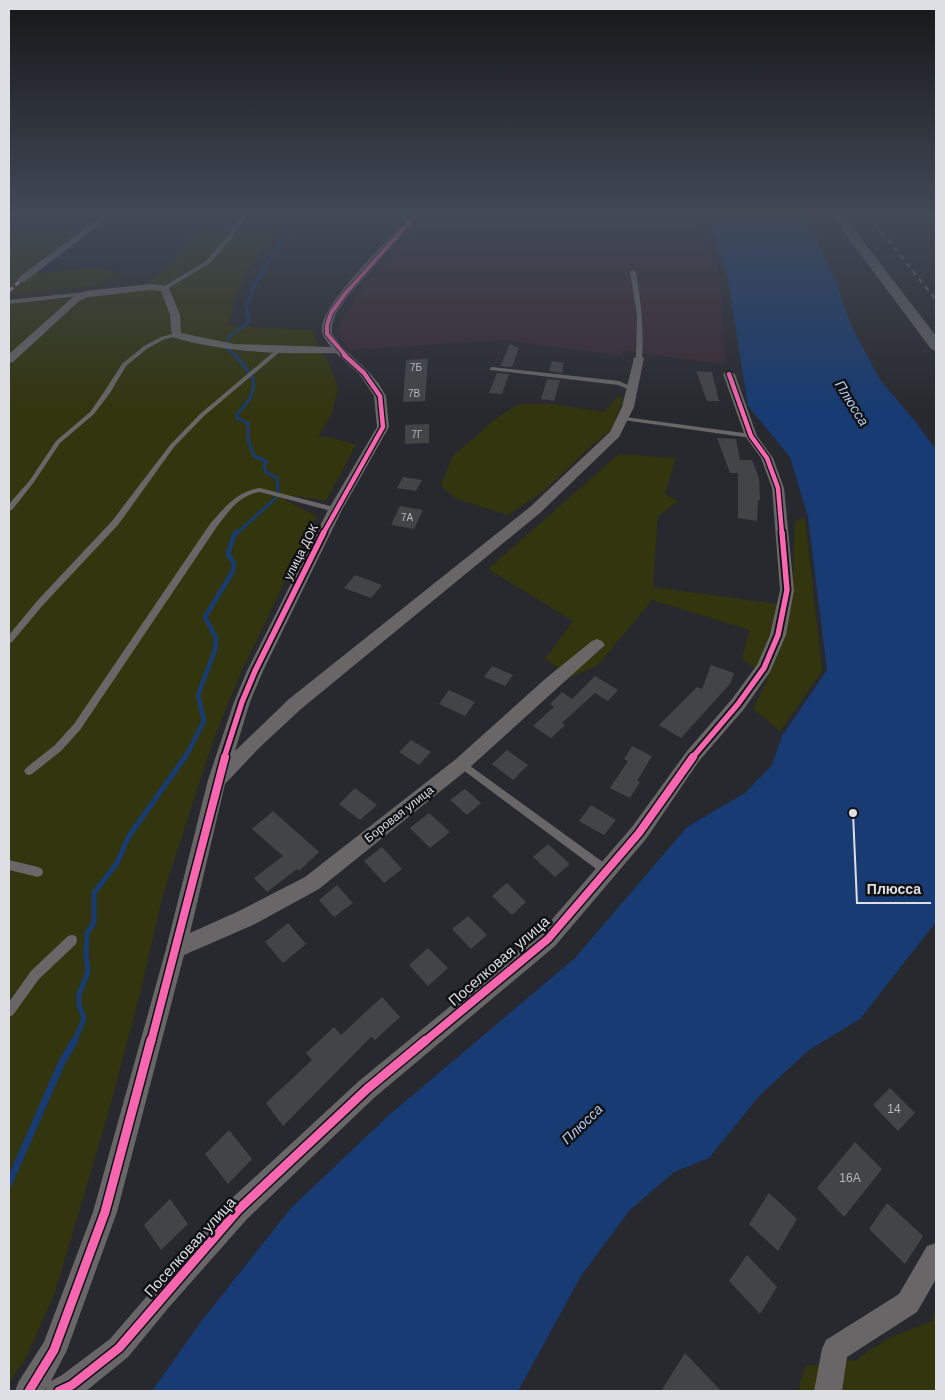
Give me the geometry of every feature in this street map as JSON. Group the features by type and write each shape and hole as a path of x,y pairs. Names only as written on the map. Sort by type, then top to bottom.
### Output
{"main road":[{"path":"886,281 936,346"}],"street":[{"path":"338,350 327,334 331,313 358,281"},
{"path":"9,360 69,305 86,294 150,287 166,288 175,315 176,335 206,343 279,350 338,350"},
{"name":"улица ДОК","path":"217,780 230,738 255,671 335,510 376,441 382,427 384,417 380,396 364,373 338,350"},
{"path":"29,1391 54,1350 105,1212 176,949 217,780 295,704 535,510 615,434 624,419 633,389 639,358"},
{"name":"Поселковая улица","path":"59,1391 72,1385 119,1348 161,1296 238,1210 367,1089 548,939 639,833 693,756 738,704 758,675 778,635 787,590 778,488 767,458 751,436 729,374"},
{"name":"Боровая улица","path":"176,949 246,918 312,883 462,764 597,644"},
{"path":"828,1391 835,1349 908,1303 936,1255"}],"lane":[{"path":"166,288 177,281"},
{"path":"635,281 640,308 641,340 639,358"},
{"path":"9,302 86,294"},
{"path":"9,508 32,481 58,442 92,413 124,365 154,342 176,335"},
{"path":"9,640 40,603 115,523 172,446 202,415 279,350"},
{"path":"492,369 619,383 633,389"},
{"path":"624,419 751,436"},
{"path":"29,771 58,748 77,727 213,526 225,510 242,494 250,490 260,490 335,510"},
{"path":"462,764 608,871"},
{"path":"9,865 38,872"},
{"path":"9,1011 35,976 72,940"}],"shaded area":[{"path":"369,281 720,281 725,364 623,351 622,356 505,340 349,350 337,331 356,297"}],"green space":[{"path":"9,281 107,281 100,285 9,295"},
{"path":"150,281 242,281 228,326 314,330 318,353 326,356 338,388 332,413 318,437 329,437 356,445 326,501 289,495 285,500 317,516 242,670 214,738 163,894 139,998 107,1117 55,1292 26,1358 9,1383 9,299 147,284"},
{"path":"617,397 624,398 611,430 590,447 544,491 508,515 457,499 441,486 452,457 494,420 519,404 552,404 604,412"},
{"path":"619,454 676,458 665,494 678,501 658,516 653,587 792,606 795,521 805,518 822,671 780,731 753,709 768,679 742,658 750,630 652,600 598,665 572,677 545,659 573,621 488,569"},
{"path":"936,1309 936,1391 798,1391 805,1366 856,1360 887,1339 932,1321"}],"water":[{"path":"728,281 836,281 851,326 881,381 915,421 936,450 936,922 860,1019 809,1050 760,1095 709,1158 674,1172 629,1211 581,1276 518,1391 152,1391 200,1323 291,1208 388,1116 575,958 687,827 745,793 772,765 782,736 827,670 808,517 790,457 748,406"}],"building":[{"path":"510,344 519,348 512,367 500,366"},
{"path":"428,359 425,401 403,402 406,360"},
{"path":"552,361 564,363 562,373 549,371"},
{"path":"696,371 712,372 719,401 707,401"},
{"path":"497,373 509,374 502,394 489,393"},
{"path":"547,379 560,380 554,401 541,399"},
{"path":"429,424 429,443 405,444 405,425"},
{"path":"717,438 736,439 740,460 752,460 759,478 760,501 758,500 757,521 738,518 738,473 730,473"},
{"path":"403,477 422,480 416,491 397,488"},
{"path":"400,506 423,510 414,529 391,525"},
{"path":"355,575 382,585 371,598 344,588"},
{"path":"711,665 734,673 730,684 681,738 659,725 697,687 702,689"},
{"path":"492,666 513,675 505,686 484,677"},
{"path":"595,676 618,690 608,701 595,693 562,723 565,725 551,738 533,726 554,707 550,704 562,692 572,699"},
{"path":"449,690 475,702 465,716 439,704"},
{"path":"411,740 431,752 419,765 399,752"},
{"path":"632,746 652,756 637,781 640,782 630,798 610,788 628,761 624,759"},
{"path":"507,750 528,765 513,780 492,764"},
{"path":"355,788 377,805 360,820 339,804"},
{"path":"465,789 481,803 467,815 450,800"},
{"path":"591,805 616,820 604,835 579,821"},
{"path":"273,811 319,852 299,871 297,869 267,892 254,878 283,856 252,829"},
{"path":"429,813 450,832 430,848 410,828"},
{"path":"548,844 570,864 555,877 533,857"},
{"path":"382,847 402,869 384,883 364,861"},
{"path":"507,883 526,902 512,915 492,896"},
{"path":"337,885 353,903 334,917 319,900"},
{"path":"468,916 487,935 471,949 452,929"},
{"path":"288,923 306,944 283,963 265,942"},
{"path":"428,948 448,968 428,986 409,965"},
{"path":"382,997 400,1017 375,1040 371,1037 283,1126 266,1103 312,1060 306,1053 334,1027 341,1035"},
{"path":"890,1088 915,1113 898,1131 873,1105"},
{"path":"229,1130 252,1159 228,1184 205,1154"},
{"path":"855,1142 882,1169 844,1217 817,1188"},
{"path":"769,1193 797,1219 778,1251 749,1224"},
{"path":"170,1199 188,1224 161,1250 144,1225"},
{"path":"887,1203 923,1236 905,1264 869,1229"},
{"path":"747,1255 777,1287 760,1314 729,1281"},
{"path":"685,1353 721,1391 661,1391"}],"waterway":[{"path":"227,342 231,335 249,322 246,305 257,281"},
{"path":"225,347 235,356"},
{"path":"235,356 248,371"},
{"path":"252,375 253,392 237,414 237,418 248,423 248,440 254,456 266,461 264,467 266,472 277,478 278,491"},
{"path":"236,534 276,498"},
{"path":"185,758 204,721 198,695 215,650 216,638 205,617 233,571 234,564 228,554 234,535 237,532"},
{"path":"75,1041 84,1019 79,1005 79,994 88,972 86,955 87,933 94,923 94,893 117,863 129,836 185,757"},
{"path":"9,1183 62,1062 75,1041"}],"railway":[{"path":"921,281 936,300"}],"marked path":[{"path":"9,291 20,281"}],"cycle path":[{"path":"29,1391 54,1350 105,1212 176,949 217,780 242,702 255,671 335,510 383,427 380,396 373,384 339,350 327,334 327,325 331,313 356,281"},
{"path":"59,1391 72,1385 119,1348 238,1210 367,1089 548,939 639,833 693,756 738,704 764,668 778,635 787,590 778,488 767,458 751,436 729,374"}],"place":[{"name":"Плюсса","path":"853,813"}]}
